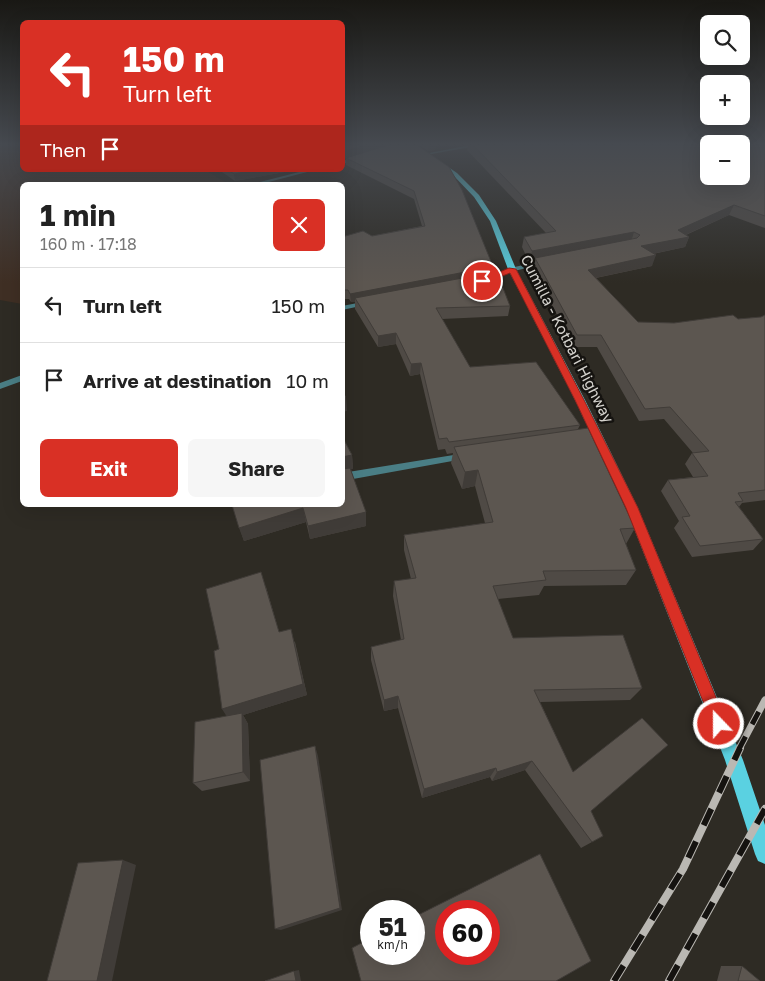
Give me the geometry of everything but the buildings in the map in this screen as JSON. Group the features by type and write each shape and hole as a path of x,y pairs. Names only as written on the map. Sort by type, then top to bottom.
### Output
{"main road":[{"name":"Cumilla - Kotbari Highway","path":"472,191 493,221 512,269 593,438 632,508 734,760 765,854"}],"street":[{"path":"482,281 512,269 551,262"},
{"path":"345,307 379,300"},
{"path":"0,386 20,379"},
{"path":"345,476 476,454"}],"shaded area":[{"path":"0,191 20,191 20,304 0,300"}],"railway":[{"path":"739,749 765,700"},
{"path":"614,981 683,869 740,748"},
{"path":"669,981 765,809"}],"route":[{"path":"482,281 512,269 580,400 632,508 719,724"}]}
